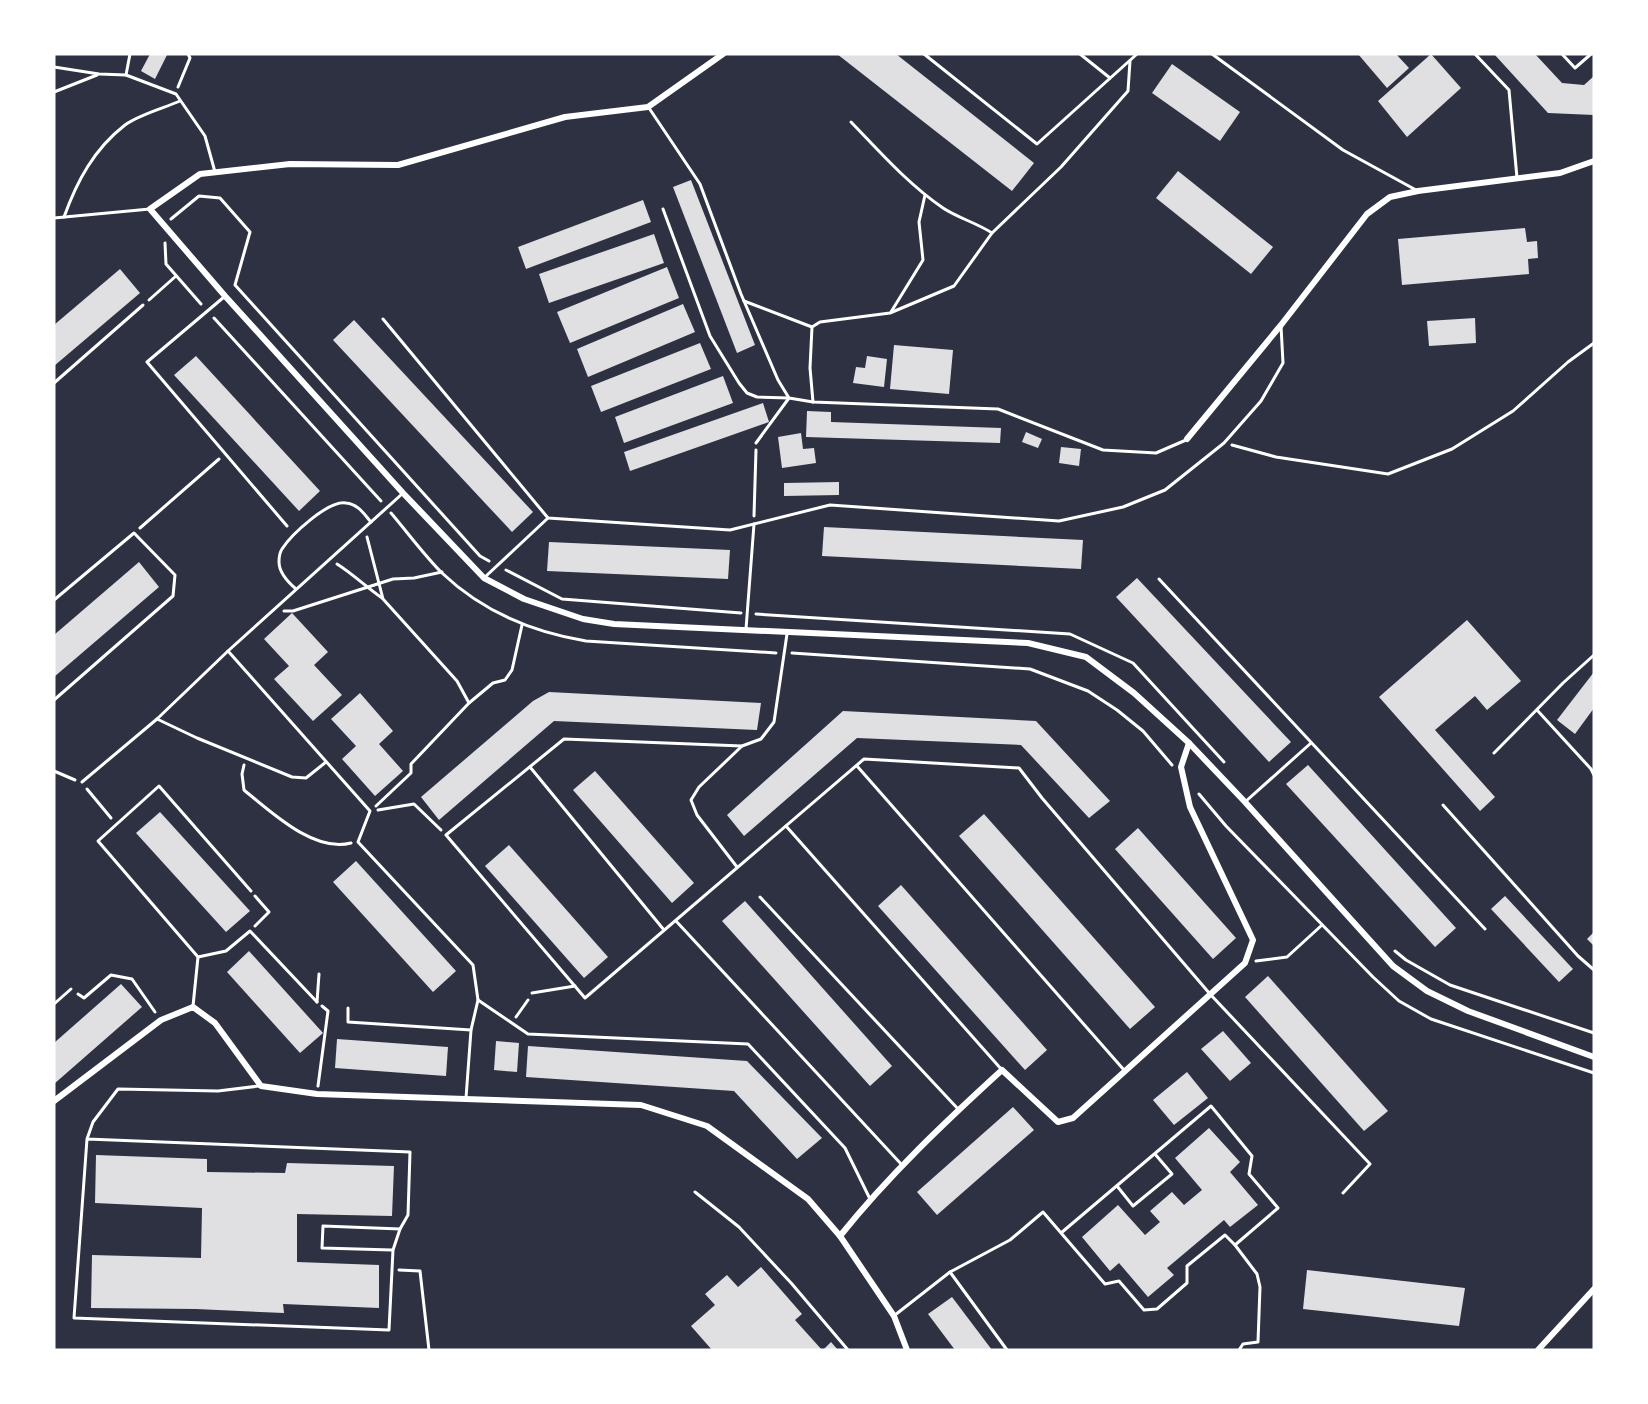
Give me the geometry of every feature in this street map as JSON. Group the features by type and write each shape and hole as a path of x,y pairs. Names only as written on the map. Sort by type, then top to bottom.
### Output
{"street":[{"path":"723,54 648,107 565,117 398,165 290,164 200,174 150,209 225,296 403,493 484,578 524,599 583,619 614,624 1028,643 1086,657 1134,693 1189,743 1393,966 1427,991 1468,1011 1594,1057"},
{"path":"1187,439 1281,325 1367,214 1390,197 1418,191 1560,173 1594,161"},
{"path":"840,1236 902,1165 1002,1070 1059,1122 1073,1118 1245,963 1253,940 1190,807 1181,767 1189,743"},
{"path":"54,1101 161,1020 193,1007 215,1023 261,1086 317,1094 641,1105 707,1126 808,1199 840,1236 894,1316 907,1350"},
{"path":"1538,1350 1594,1289"}],"lane":[{"path":"126,75 130,54"},
{"path":"924,54 1038,144 1137,54"},
{"path":"1080,54 1110,78"},
{"path":"1212,54 1343,150 1418,191"},
{"path":"1475,54 1509,90 1517,178"},
{"path":"1562,54 1575,68 1591,54"},
{"path":"812,327 820,322 890,314 954,286 992,233 1061,167 1128,91 1130,61"},
{"path":"54,67 99,74 126,75 176,94 206,136 215,172"},
{"path":"54,92 99,74"},
{"path":"64,217 74,189 93,156 126,124 180,100"},
{"path":"648,107 700,184 744,301 778,380 789,398"},
{"path":"851,122 925,195 945,210 992,233"},
{"path":"890,314 924,260 919,222 925,195"},
{"path":"54,218 150,209"},
{"path":"663,209 710,336 747,393 758,397 789,398 813,402 998,409 1103,450 1156,453 1187,439"},
{"path":"225,296 147,362 287,526"},
{"path":"744,301 812,327"},
{"path":"54,383 143,305"},
{"path":"382,319 548,518 730,530 830,505 1059,521 1123,507 1165,490 1224,443 1261,401 1283,363 1281,325"},
{"path":"812,327 810,368 813,402"},
{"path":"756,442 789,398"},
{"path":"82,782 157,719 228,651 403,493"},
{"path":"296,590 287,581 279,564 280,550 295,535 327,507 345,502 358,507 371,522"},
{"path":"484,578 548,518"},
{"path":"746,629 754,524"},
{"path":"54,600 134,533 175,575 173,596 54,700"},
{"path":"1159,579 1485,929"},
{"path":"787,632 774,722 761,739 742,746 564,739 446,835 585,998 864,759 1019,768 1210,994 1370,1164 1343,1193"},
{"path":"228,651 370,811 358,842 472,966 478,1000 471,1030 466,1100"},
{"path":"1494,753 1594,655"},
{"path":"1537,710 1592,769 1594,775"},
{"path":"157,719 292,777 306,778 326,762"},
{"path":"1245,802 1311,743"},
{"path":"738,868 697,815 691,800 699,787 742,746"},
{"path":"856,766 1125,1072"},
{"path":"530,767 665,930"},
{"path":"193,1007 198,957 98,841 159,786 251,891"},
{"path":"1443,805 1578,956 1594,970"},
{"path":"786,826 1002,1070"},
{"path":"760,897 959,1110"},
{"path":"676,921 902,1165"},
{"path":"198,957 226,951 250,931 317,1002"},
{"path":"317,1002 319,974"},
{"path":"532,993 575,986"},
{"path":"54,1004 71,989"},
{"path":"478,1000 528,1035 748,1044 845,1148 870,1199"},
{"path":"348,1008 348,1022 471,1030"},
{"path":"87,1139 410,1152 408,1215 400,1229 393,1250 389,1330 74,1318 87,1139 93,1122 118,1089 218,1091 261,1086"},
{"path":"1061,1233 1211,1106 1252,1156 1249,1174 1278,1208 1235,1245"},
{"path":"1117,1186 1133,1206 1172,1174 1155,1154"},
{"path":"695,1192 739,1227 792,1284 848,1350"},
{"path":"894,1316 950,1272 1010,1240 1043,1212 1105,1284 1119,1281 1144,1310 1157,1309 1187,1283 1187,1266 1225,1235 1257,1274 1260,1287 1258,1342 1243,1344 1239,1350"},
{"path":"393,1250 322,1248 323,1226 400,1229"},
{"path":"950,1272 1006,1350"}],"path":[{"path":"176,94 189,58 188,54"},
{"path":"164,225 165,264 387,508 442,572 469,596 502,616 556,636 586,641 821,654 1030,669 1088,691 1117,710 1143,731 1183,776"},
{"path":"143,305 176,276"},
{"path":"1224,443 1276,457 1388,474 1452,449 1504,416 1594,343"},
{"path":"754,524 756,442"},
{"path":"134,533 225,454"},
{"path":"366,528 383,599"},
{"path":"330,559 351,572 367,588 383,599 457,681 469,703"},
{"path":"270,613 293,610 393,579 414,578 442,572"},
{"path":"370,811 411,773 411,764 469,703 493,683 505,680 512,670 522,625"},
{"path":"245,758 242,774 244,790 282,820 324,844 343,845 358,842"},
{"path":"54,771 82,782 116,824"},
{"path":"1197,793 1322,925 1399,1001 1431,1019 1594,1073"},
{"path":"370,811 414,804 446,835"},
{"path":"250,931 269,912 251,891"},
{"path":"1245,963 1287,957 1322,925"},
{"path":"71,989 84,998 111,975 132,979 161,1020"},
{"path":"512,1024 532,993"},
{"path":"317,1002 328,1011 317,1094"},
{"path":"393,1270 420,1271 429,1350"}],"building":[{"path":"150,54 167,55 155,79 141,71"},
{"path":"837,54 896,54 1034,163 1012,191"},
{"path":"1358,54 1396,54 1409,68 1387,88"},
{"path":"1431,54 1461,88 1407,137 1378,101"},
{"path":"1494,54 1535,54 1562,83 1584,85 1594,76 1594,115 1548,113"},
{"path":"1172,64 1240,112 1220,141 1152,93"},
{"path":"1178,171 1273,247 1251,274 1156,198"},
{"path":"691,180 755,345 737,353 673,187"},
{"path":"643,200 651,222 526,269 518,247"},
{"path":"1525,228 1527,242 1537,241 1538,258 1528,259 1529,274 1402,285 1398,239"},
{"path":"654,234 664,263 549,303 539,274"},
{"path":"667,267 679,298 570,343 557,312"},
{"path":"120,269 140,293 54,366 54,325"},
{"path":"683,304 695,332 588,377 577,349"},
{"path":"1475,318 1476,343 1429,346 1427,321"},
{"path":"354,320 533,512 512,532 333,340"},
{"path":"700,343 711,369 601,412 591,386"},
{"path":"894,345 953,350 949,394 890,389"},
{"path":"196,356 320,491 299,511 174,375"},
{"path":"867,356 887,359 884,387 853,383 856,367 865,368"},
{"path":"723,376 733,403 624,443 615,417"},
{"path":"763,403 769,422 630,471 624,452"},
{"path":"807,411 831,412 831,422 1001,428 1000,443 806,437"},
{"path":"1026,432 1042,439 1038,448 1022,442"},
{"path":"801,433 803,449 814,448 816,463 782,468 778,437"},
{"path":"1061,447 1081,449 1079,466 1059,463"},
{"path":"839,482 839,495 784,496 784,483"},
{"path":"824,527 1083,540 1081,569 822,556"},
{"path":"549,542 730,550 728,579 547,571"},
{"path":"139,562 159,587 54,677 54,635"},
{"path":"1137,578 1291,742 1269,762 1116,597"},
{"path":"292,613 328,652 314,665 342,695 313,721 274,679 289,666 264,639"},
{"path":"1467,620 1521,681 1487,710 1475,696 1435,730 1495,797 1480,811 1379,697"},
{"path":"1594,672 1594,708 1575,734 1557,720"},
{"path":"549,692 761,703 757,730 554,721 439,820 421,797 533,701"},
{"path":"360,693 393,731 379,744 403,771 375,796 342,759 356,746 331,719"},
{"path":"843,711 1036,721 1110,801 1089,818 1021,745 857,738 744,836 727,815"},
{"path":"1308,765 1456,928 1435,947 1286,784"},
{"path":"595,771 694,883 672,903 573,790"},
{"path":"160,812 250,911 226,932 136,833"},
{"path":"984,814 1155,1007 1130,1029 959,836"},
{"path":"1138,828 1236,938 1213,959 1115,849"},
{"path":"509,845 608,957 584,978 485,866"},
{"path":"356,861 456,971 433,992 333,882"},
{"path":"901,885 1047,1050 1025,1070 878,906"},
{"path":"1505,896 1573,969 1559,982 1491,909"},
{"path":"745,901 892,1066 870,1086 722,921"},
{"path":"1594,932 1594,946 1587,939"},
{"path":"249,951 323,1033 300,1053 227,972"},
{"path":"1268,976 1388,1111 1364,1131 1245,997"},
{"path":"121,984 142,1007 54,1084 54,1043"},
{"path":"1223,1031 1251,1063 1230,1081 1201,1049"},
{"path":"337,1039 448,1047 446,1076 335,1068"},
{"path":"496,1041 519,1043 517,1072 494,1070"},
{"path":"528,1046 747,1061 822,1138 797,1159 734,1091 526,1077"},
{"path":"1187,1072 1208,1098 1174,1125 1153,1100"},
{"path":"1013,1107 1034,1130 937,1215 917,1192"},
{"path":"1209,1128 1240,1162 1230,1172 1258,1205 1230,1227 1224,1220 1167,1268 1174,1275 1148,1297 1119,1263 1110,1271 1082,1237 1118,1205 1145,1235 1160,1222 1150,1211 1172,1192 1184,1205 1202,1190 1175,1158"},
{"path":"96,1155 207,1159 207,1172 285,1173 287,1163 394,1166 392,1216 297,1214 297,1262 379,1265 379,1308 283,1304 284,1313 91,1308 92,1255 201,1258 202,1208 95,1203"},
{"path":"761,1267 802,1314 795,1320 822,1350 712,1350 691,1326 715,1305 705,1294 727,1275 738,1287"},
{"path":"1307,1270 1465,1288 1459,1326 1303,1309"},
{"path":"952,1297 992,1350 955,1350 928,1314"},
{"path":"831,1342 838,1350 823,1350"}]}
